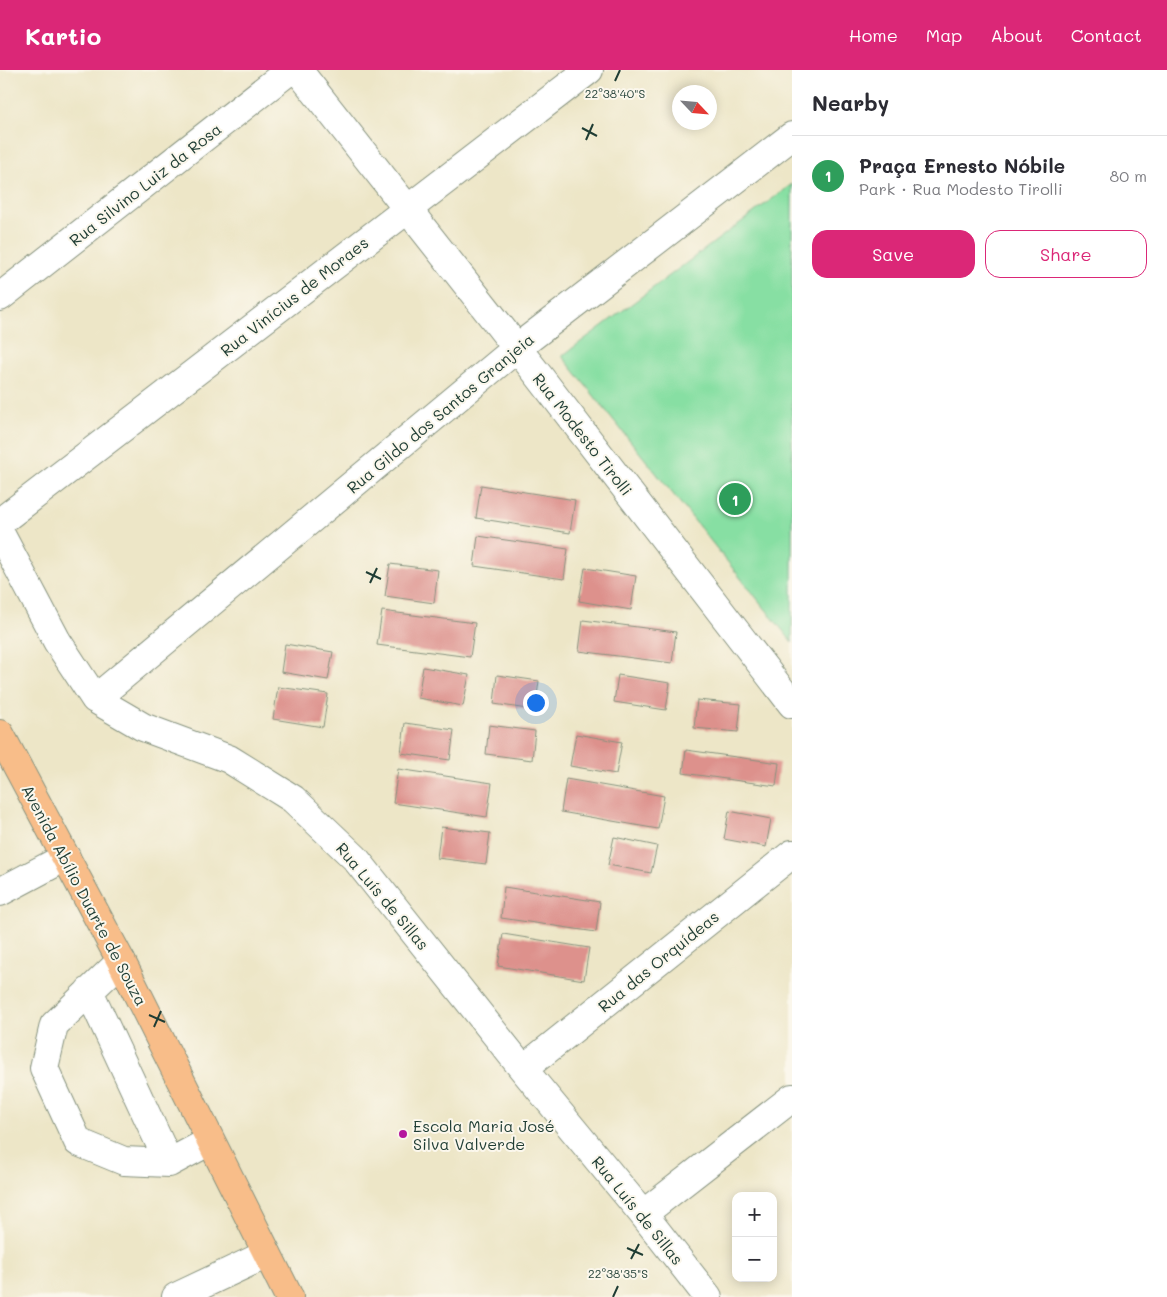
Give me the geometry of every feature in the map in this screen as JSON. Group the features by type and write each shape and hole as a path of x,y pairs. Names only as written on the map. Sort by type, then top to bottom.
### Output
{"main road":[{"name":"Avenida Abílio Duarte de Souza","path":"0,734 120,961 289,1297"}],"street":[{"name":"Rua Silvino Luiz da Rosa","path":"0,297 290,70"},
{"name":"Rua Modesto Tirolli","path":"298,70 792,704"},
{"name":"Rua Vinícius de Moraes","path":"0,522 589,70"},
{"name":"Rua Gildo dos Santos Granjeia","path":"95,699 516,348 792,136"},
{"name":"Rua Luís de Sillas","path":"0,533 57,641 95,699 144,727 229,759 293,799 355,858 708,1297"},
{"name":"Rua das Orquídeas","path":"523,1069 792,854"},
{"path":"0,892 66,857"},
{"path":"120,961 54,1025 44,1068 74,1134 78,1142 124,1161 169,1163 210,1141"},
{"path":"89,991 169,1163"},
{"path":"643,1214 792,1098"},
{"path":"176,1297 267,1254"}],"green space":[{"path":"792,184 792,642 562,356"}],"building":[{"path":"481,485 575,500 570,533 476,518"},
{"path":"478,536 568,549 564,579 474,566"},
{"path":"390,564 438,570 434,603 385,596"},
{"path":"585,568 636,576 631,610 579,601"},
{"path":"382,611 475,623 470,657 377,645"},
{"path":"583,620 676,632 672,663 579,651"},
{"path":"285,644 333,652 328,680 281,672"},
{"path":"423,667 469,675 463,706 418,698"},
{"path":"497,675 539,681 535,710 494,704"},
{"path":"618,675 670,683 666,710 614,702"},
{"path":"278,687 328,694 323,727 273,719"},
{"path":"697,700 741,704 738,732 694,728"},
{"path":"405,723 454,730 450,760 401,753"},
{"path":"489,725 535,731 532,760 486,754"},
{"path":"576,734 622,742 616,774 570,766"},
{"path":"686,750 779,763 776,786 683,773"},
{"path":"398,769 492,783 487,817 393,803"},
{"path":"566,779 664,796 658,829 561,812"},
{"path":"729,811 771,819 766,847 724,839"},
{"path":"441,827 490,833 486,864 437,858"},
{"path":"614,837 657,846 651,873 608,865"},
{"path":"504,887 600,902 596,932 501,918"},
{"path":"503,934 589,948 584,980 498,966"}],"place":[{"name":"Praça Ernesto Nóbile","path":"735,499"},
{"name":"Escola Maria José Silva Valverde","path":"403,1134"}]}
